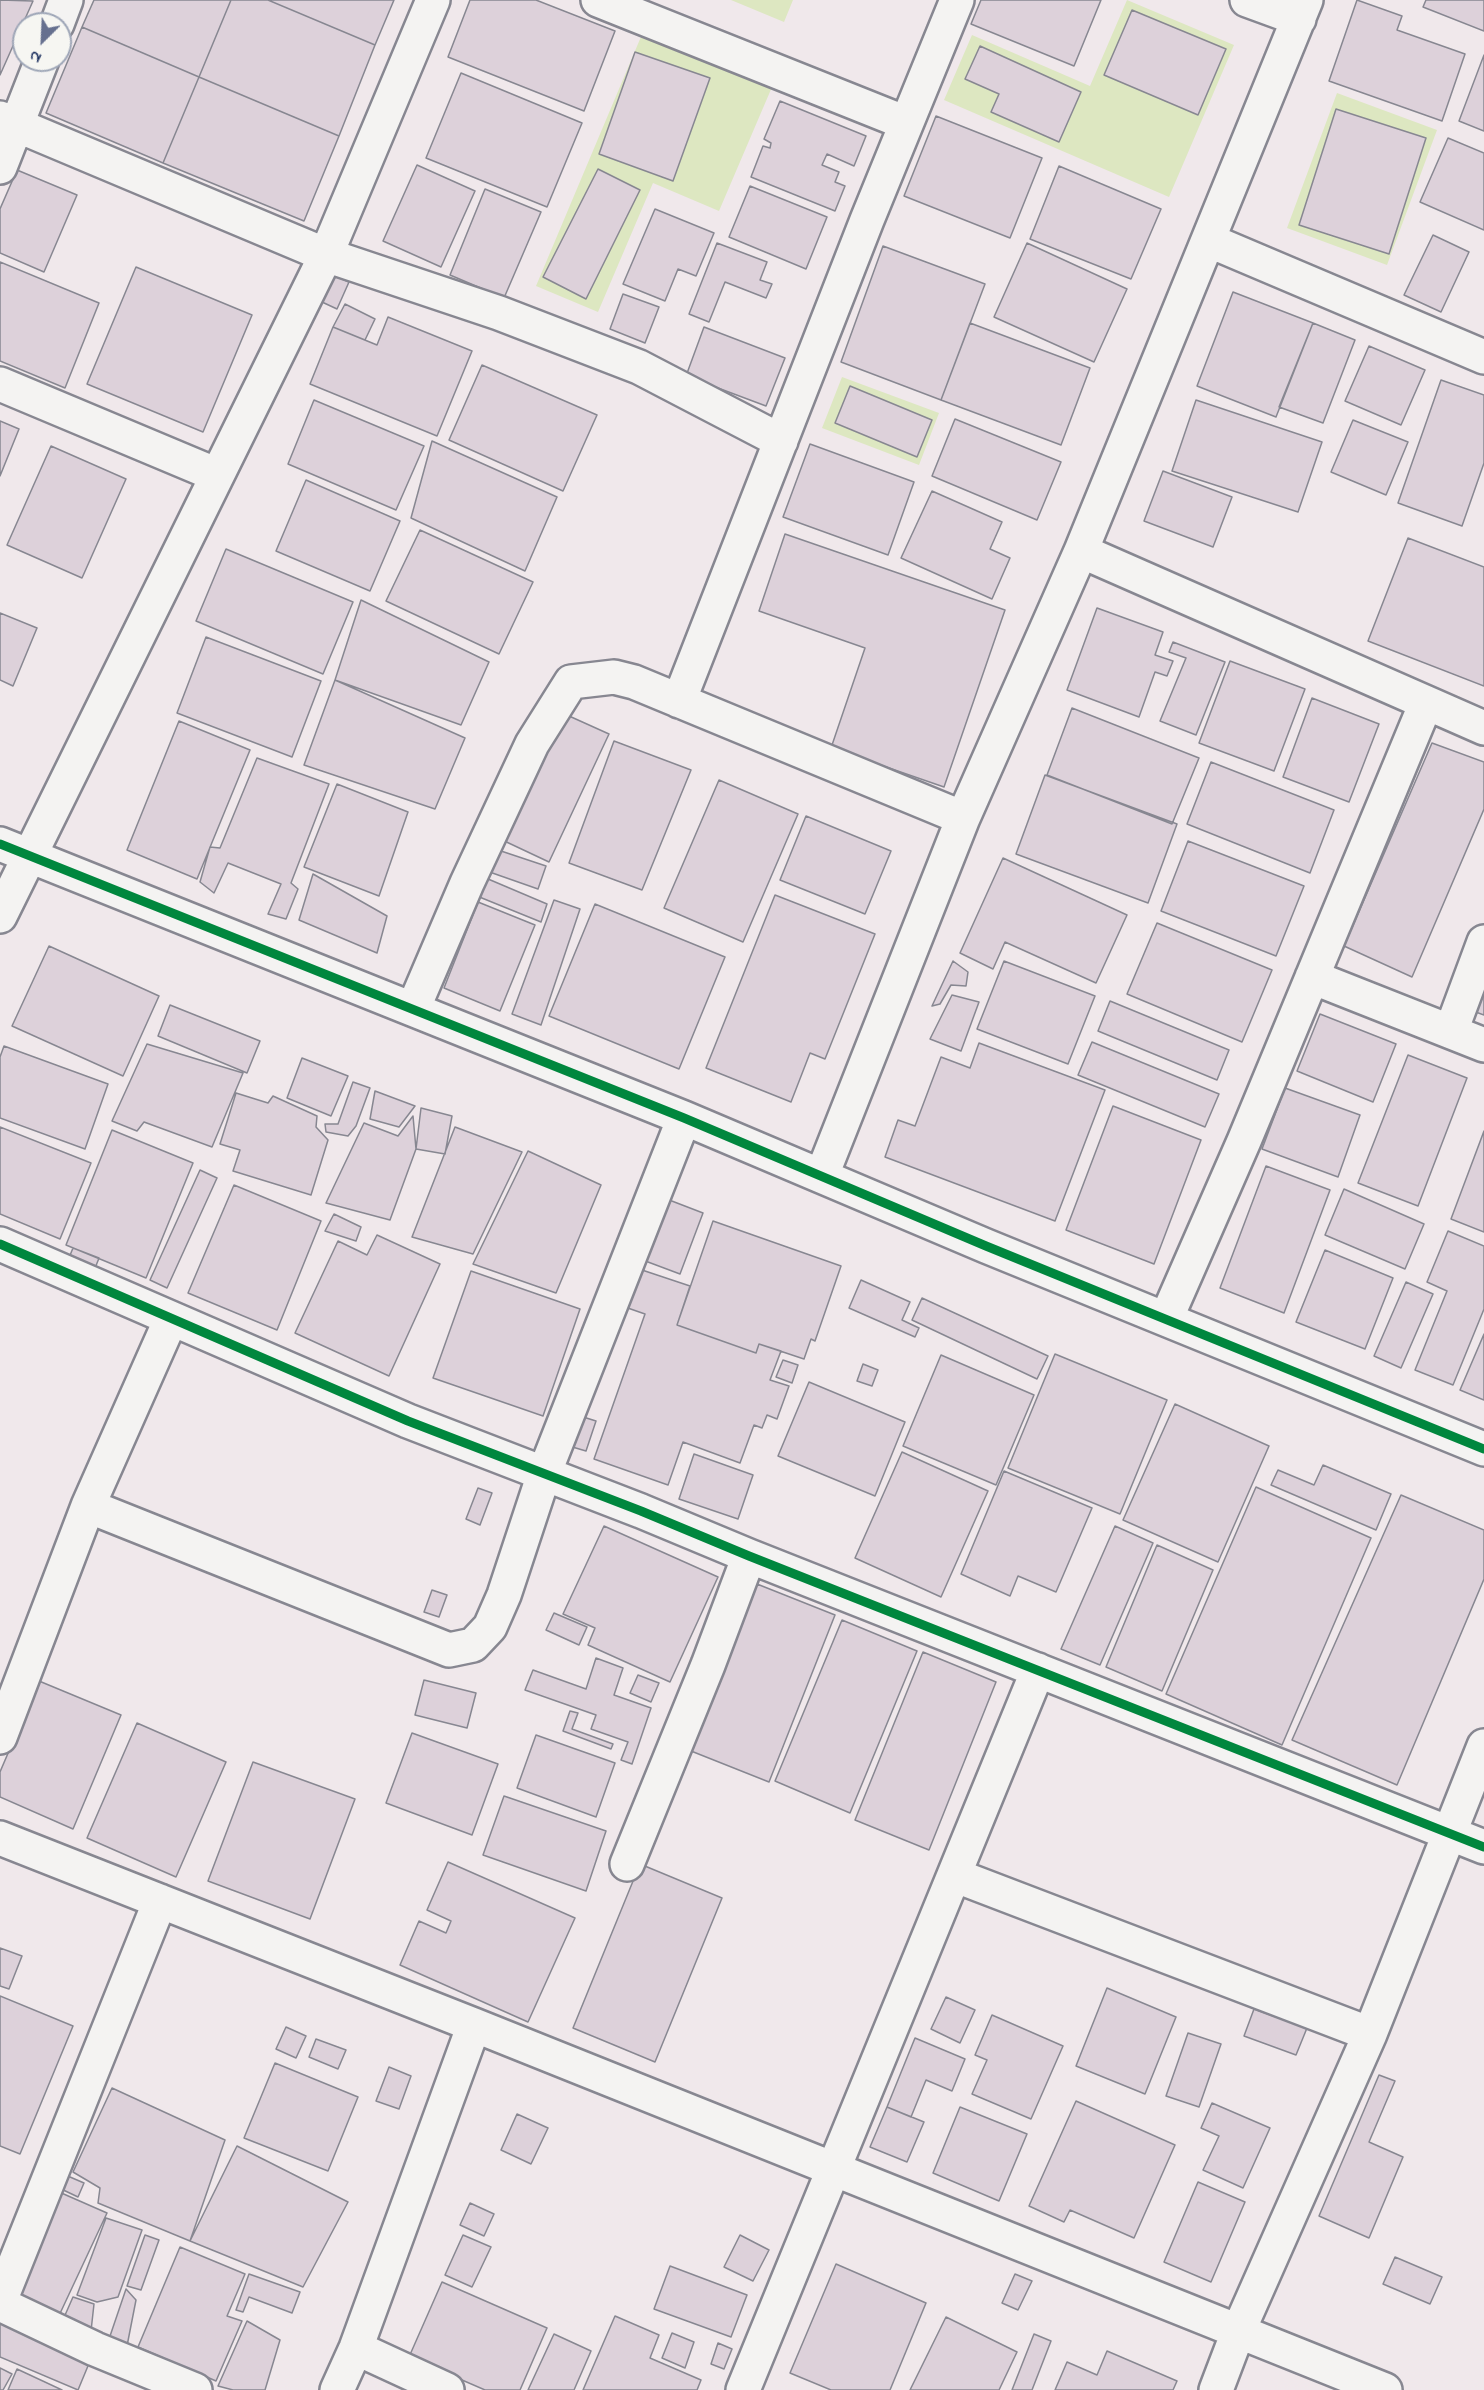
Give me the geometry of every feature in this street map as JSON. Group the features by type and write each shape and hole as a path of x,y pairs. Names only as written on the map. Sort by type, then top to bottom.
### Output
{"street":[{"path":"0,916 15,850 217,475 326,255 434,0"},
{"path":"598,0 906,123"},
{"path":"679,701 906,123 957,0"},
{"path":"822,1175 963,818 1081,551 1303,10 1247,0"},
{"path":"0,167 8,122 35,72"},
{"path":"8,122 326,255 500,313 639,367 781,441"},
{"path":"1208,240 1484,357"},
{"path":"0,384 217,475"},
{"path":"1081,551 1484,728"},
{"path":"413,1009 467,883 532,744 571,682 614,676 634,682 963,818"},
{"path":"1167,1319 1426,703"},
{"path":"15,850 684,1118 986,1246 1484,1449"},
{"path":"1451,1031 1484,942"},
{"path":"1312,977 1484,1045"},
{"path":"88,1506 449,1650 473,1645 490,1627 504,1595 544,1474 684,1118"},
{"path":"0,1244 408,1420 641,1510 749,1556 1484,1846"},
{"path":"0,1737 88,1506 171,1319"},
{"path":"627,1864 708,1665 749,1556"},
{"path":"743,2390 1038,1670"},
{"path":"1216,2390 1238,2332 1370,2034 1484,1746"},
{"path":"0,1838 1385,2390"},
{"path":"954,1875 1370,2034"},
{"path":"159,1901 0,2302 95,2349 195,2390"},
{"path":"337,2390 356,2348 474,2025"},
{"path":"356,2348 447,2390"}],"green space":[{"path":"731,0 793,0 784,22"},
{"path":"1127,0 1234,45 1169,197 944,100 972,35 1090,86"},
{"path":"643,32 772,87 719,211 653,183 598,312 536,286"},
{"path":"1337,93 1437,130 1387,265 1287,228"},
{"path":"842,377 939,413 919,465 822,428"}],"building":[{"path":"0,0 33,1 28,12 12,12 12,48 0,75"},
{"path":"94,0 231,0 199,77 82,27"},
{"path":"231,0 268,0 375,45 339,136 199,77"},
{"path":"268,0 394,0 375,45"},
{"path":"470,0 536,0 615,31 584,111 448,57"},
{"path":"981,0 1101,0 1074,66 971,24"},
{"path":"1357,0 1402,16 1397,30 1465,54 1442,121 1329,81"},
{"path":"1426,0 1484,0 1484,31 1423,7"},
{"path":"1132,10 1226,49 1198,115 1104,75"},
{"path":"82,27 199,77 163,163 46,113 63,72 72,72 72,51"},
{"path":"980,46 1081,92 1059,142 991,112 999,94 965,79"},
{"path":"635,52 710,78 673,181 599,154"},
{"path":"1484,55 1484,131 1459,121"},
{"path":"461,73 582,123 547,207 426,158"},
{"path":"199,77 339,136 304,221 163,163"},
{"path":"780,101 866,136 854,166 827,154 822,165 839,172 835,182 845,186 835,211 751,177 763,146 770,148 771,143 764,139"},
{"path":"1336,109 1426,138 1389,254 1299,225"},
{"path":"936,116 1042,158 1010,238 904,196"},
{"path":"1448,138 1484,153 1484,230 1420,202"},
{"path":"417,165 475,191 441,267 383,241"},
{"path":"1059,166 1161,209 1131,279 1030,239"},
{"path":"598,169 640,190 586,299 543,277"},
{"path":"17,170 77,195 44,272 0,253 0,209"},
{"path":"750,186 827,217 806,269 729,237"},
{"path":"485,189 541,212 504,298 450,275"},
{"path":"655,209 714,233 696,276 678,269 665,301 623,284"},
{"path":"1433,235 1469,252 1441,312 1404,295"},
{"path":"717,243 767,262 760,280 772,284 766,298 725,282 709,322 689,314"},
{"path":"1027,243 1127,289 1094,362 994,317"},
{"path":"883,246 985,284 941,400 841,362"},
{"path":"0,262 99,303 65,388 0,361"},
{"path":"136,267 252,315 203,432 87,384"},
{"path":"335,276 349,282 337,309 322,302"},
{"path":"1233,292 1313,323 1276,417 1197,386"},
{"path":"623,294 659,307 645,343 610,329"},
{"path":"345,304 375,319 365,340 333,327"},
{"path":"388,317 472,351 437,436 310,384 333,327 377,345"},
{"path":"970,323 1090,368 1061,445 941,400"},
{"path":"1313,323 1355,340 1323,423 1279,407"},
{"path":"704,327 785,358 766,406 686,376"},
{"path":"1369,346 1425,370 1401,425 1345,401"},
{"path":"482,365 597,415 563,491 449,440"},
{"path":"1441,380 1484,395 1484,463 1462,526 1398,503"},
{"path":"850,386 932,420 917,457 835,423"},
{"path":"314,400 424,446 396,510 288,464"},
{"path":"1196,400 1322,442 1298,512 1172,471"},
{"path":"955,419 1061,462 1037,520 932,476"},
{"path":"1353,420 1408,442 1386,495 1331,472"},
{"path":"0,421 19,429 0,476"},
{"path":"432,441 557,497 525,571 411,518"},
{"path":"810,444 914,482 888,555 783,517"},
{"path":"51,446 126,479 82,578 7,545"},
{"path":"1163,471 1232,497 1213,547 1144,521"},
{"path":"306,480 400,521 370,591 276,551"},
{"path":"932,491 1002,522 990,549 1010,558 992,599 901,558"},
{"path":"420,530 533,582 499,654 386,601"},
{"path":"785,534 1005,610 944,787 831,748 865,648 759,611"},
{"path":"1408,538 1484,567 1484,686 1368,641"},
{"path":"226,549 353,602 323,674 196,621"},
{"path":"361,600 489,662 461,725 335,680"},
{"path":"1097,608 1163,632 1155,655 1173,661 1167,676 1155,672 1139,717 1067,690"},
{"path":"0,613 37,628 13,686 0,680"},
{"path":"206,637 321,681 292,757 177,713"},
{"path":"1173,642 1225,662 1196,735 1160,721 1186,658 1169,652"},
{"path":"1230,661 1305,689 1274,771 1199,743"},
{"path":"335,680 465,738 435,809 304,765"},
{"path":"1312,698 1379,724 1349,802 1283,777"},
{"path":"1072,708 1199,758 1172,824 1047,775"},
{"path":"558,711 609,734 549,862 498,838"},
{"path":"179,721 250,750 197,879 127,850"},
{"path":"614,741 691,770 642,890 569,863"},
{"path":"1432,743 1484,762 1484,809 1412,977 1344,946"},
{"path":"257,758 329,784 291,883 298,889 286,919 268,914 281,884 228,863 214,893 200,882 210,847 220,848"},
{"path":"1211,762 1334,810 1310,873 1187,824"},
{"path":"1045,775 1177,824 1148,903 1016,854"},
{"path":"719,780 798,814 743,942 664,908"},
{"path":"337,784 408,812 379,896 304,867"},
{"path":"806,816 891,851 865,914 780,880"},
{"path":"1188,841 1304,886 1276,956 1161,911"},
{"path":"489,847 546,866 538,889 481,869"},
{"path":"1003,858 1127,915 1096,983 1005,942 993,969 960,953"},
{"path":"313,874 387,916 377,953 299,920"},
{"path":"481,876 547,904 541,922 472,894"},
{"path":"775,895 875,934 825,1059 810,1053 791,1102 706,1068"},
{"path":"554,900 580,909 541,1025 512,1014"},
{"path":"478,902 535,925 500,1011 444,988"},
{"path":"595,904 725,957 679,1069 549,1016"},
{"path":"1157,923 1272,970 1242,1042 1127,994"},
{"path":"49,946 159,996 123,1076 12,1026"},
{"path":"953,961 968,972 966,986 951,985 940,1004 932,1006"},
{"path":"1004,961 1095,996 1068,1064 977,1029"},
{"path":"1484,981 1484,1015 1473,1011"},
{"path":"952,995 979,1002 961,1051 930,1039"},
{"path":"1110,1001 1229,1050 1217,1080 1098,1031"},
{"path":"170,1005 260,1041 247,1073 158,1036"},
{"path":"1320,1014 1396,1044 1373,1102 1297,1071"},
{"path":"1092,1042 1219,1094 1205,1127 1078,1075"},
{"path":"979,1043 1105,1090 1055,1221 885,1157 898,1120 915,1126 941,1057 970,1068"},
{"path":"147,1044 243,1073 212,1147 144,1122 137,1131 112,1121"},
{"path":"4,1046 108,1084 85,1149 0,1118 0,1057"},
{"path":"1408,1055 1467,1078 1418,1206 1358,1183"},
{"path":"302,1058 348,1076 331,1116 287,1098"},
{"path":"353,1082 370,1088 356,1126 348,1136 326,1132 325,1124 338,1124"},
{"path":"1285,1088 1360,1115 1338,1177 1262,1149"},
{"path":"375,1091 415,1106 399,1127 370,1119"},
{"path":"236,1093 268,1103 273,1096 317,1116 316,1127 328,1140 311,1195 233,1171 240,1150 220,1144"},
{"path":"1113,1106 1201,1140 1154,1264 1066,1230"},
{"path":"421,1108 452,1116 445,1154 416,1149"},
{"path":"413,1116 416,1149 390,1220 326,1203 364,1123 398,1136"},
{"path":"0,1127 91,1163 60,1239 0,1214"},
{"path":"455,1127 522,1152 473,1254 412,1237"},
{"path":"112,1130 193,1163 146,1278 66,1245"},
{"path":"1484,1131 1484,1232 1451,1219"},
{"path":"528,1151 601,1185 556,1293 473,1264"},
{"path":"1266,1166 1330,1190 1284,1313 1220,1288"},
{"path":"200,1170 217,1178 167,1288 150,1280"},
{"path":"234,1185 321,1221 277,1330 188,1293"},
{"path":"1344,1189 1424,1224 1405,1269 1325,1235"},
{"path":"664,1198 703,1213 680,1274 640,1259"},
{"path":"334,1214 361,1227 356,1241 325,1231"},
{"path":"713,1221 841,1266 815,1341 811,1339 804,1359 759,1344 756,1353 677,1325"},
{"path":"1448,1231 1484,1246 1484,1309 1453,1385 1415,1370 1447,1291 1427,1282"},
{"path":"377,1235 440,1264 389,1376 295,1333 338,1241 367,1255"},
{"path":"73,1248 99,1258 92,1276 66,1265"},
{"path":"1325,1250 1393,1278 1365,1349 1296,1322"},
{"path":"636,1268 690,1286 677,1325 756,1353 759,1344 781,1351 770,1380 789,1386 777,1419 767,1415 762,1428 754,1425 740,1463 683,1442 668,1485 594,1459 645,1314 622,1306"},
{"path":"471,1271 580,1309 543,1416 433,1378"},
{"path":"861,1280 910,1302 902,1320 919,1328 915,1337 849,1308"},
{"path":"1406,1282 1433,1294 1401,1368 1374,1356"},
{"path":"922,1298 1048,1356 1037,1379 912,1320"},
{"path":"1484,1334 1484,1400 1460,1390"},
{"path":"1055,1354 1167,1400 1120,1514 1008,1468"},
{"path":"941,1355 1034,1395 996,1485 903,1446"},
{"path":"783,1360 798,1365 792,1383 776,1377"},
{"path":"863,1364 878,1370 872,1386 857,1381"},
{"path":"809,1382 905,1422 875,1496 778,1456"},
{"path":"1175,1404 1269,1446 1218,1562 1123,1520"},
{"path":"580,1416 596,1421 586,1451 569,1446"},
{"path":"902,1452 988,1491 941,1597 855,1558"},
{"path":"694,1454 753,1475 738,1519 679,1499"},
{"path":"1323,1465 1391,1494 1376,1530 1271,1485 1278,1470 1314,1485"},
{"path":"1004,1471 1092,1508 1056,1592 1018,1576 1010,1596 961,1574"},
{"path":"1256,1487 1371,1538 1282,1745 1166,1694"},
{"path":"478,1488 492,1493 480,1525 466,1519"},
{"path":"1401,1495 1484,1530 1484,1579 1397,1785 1292,1740"},
{"path":"604,1526 718,1577 670,1682 588,1645 595,1628 563,1614"},
{"path":"1115,1526 1153,1543 1100,1665 1061,1649"},
{"path":"1157,1545 1213,1570 1162,1691 1106,1667"},
{"path":"757,1584 835,1615 769,1782 691,1751"},
{"path":"432,1590 447,1595 439,1617 424,1612"},
{"path":"554,1613 587,1627 579,1645 546,1630"},
{"path":"842,1620 917,1651 850,1813 775,1781"},
{"path":"923,1652 996,1682 929,1850 855,1820"},
{"path":"596,1658 623,1668 614,1695 651,1708 632,1764 621,1760 628,1742 591,1729 596,1715 525,1690 533,1670 586,1689"},
{"path":"638,1675 659,1683 651,1702 630,1693"},
{"path":"424,1680 476,1693 467,1728 415,1715"},
{"path":"39,1681 121,1715 73,1829 0,1797 0,1772"},
{"path":"570,1711 578,1713 572,1729 613,1744 611,1749 563,1731"},
{"path":"137,1723 226,1762 176,1877 87,1838"},
{"path":"412,1733 498,1764 472,1835 386,1803"},
{"path":"536,1735 615,1763 596,1817 517,1788"},
{"path":"253,1762 355,1799 310,1919 208,1881"},
{"path":"504,1796 606,1831 586,1891 483,1855"},
{"path":"448,1862 575,1918 528,2022 400,1965 419,1921 446,1933 451,1921 427,1910"},
{"path":"640,1864 722,1898 655,2062 573,2028"},
{"path":"0,1948 22,1956 9,1989 0,1986"},
{"path":"1107,1988 1176,2017 1145,2094 1076,2066"},
{"path":"0,1996 73,2026 20,2154 0,2146"},
{"path":"946,1997 975,2010 960,2043 931,2029"},
{"path":"1254,2009 1307,2028 1296,2055 1244,2036"},
{"path":"992,2015 1063,2046 1031,2119 972,2094 987,2060 975,2055"},
{"path":"286,2027 306,2036 296,2058 276,2049"},
{"path":"1188,2033 1221,2044 1199,2107 1166,2096"},
{"path":"915,2038 965,2059 952,2091 926,2080 911,2117 887,2107"},
{"path":"316,2039 346,2050 338,2069 309,2057"},
{"path":"275,2063 358,2097 328,2171 244,2138"},
{"path":"389,2067 411,2076 399,2109 376,2101"},
{"path":"1379,2075 1395,2081 1369,2142 1403,2157 1369,2238 1319,2216"},
{"path":"112,2088 225,2140 190,2241 98,2203 100,2188 73,2172"},
{"path":"1076,2101 1175,2145 1134,2238 1070,2210 1064,2222 1029,2206"},
{"path":"1212,2103 1270,2128 1243,2188 1203,2170 1219,2136 1201,2128"},
{"path":"887,2107 924,2122 907,2162 870,2147"},
{"path":"960,2107 1027,2134 999,2201 933,2173"},
{"path":"517,2114 548,2128 531,2164 501,2150"},
{"path":"237,2146 348,2202 303,2287 190,2241"},
{"path":"63,2174 84,2183 78,2197 57,2187"},
{"path":"1198,2182 1245,2202 1211,2282 1164,2262"},
{"path":"50,2188 107,2213 56,2322 4,2300"},
{"path":"470,2203 494,2214 484,2236 460,2225"},
{"path":"106,2218 142,2230 118,2297 97,2302 77,2295"},
{"path":"145,2235 159,2240 141,2290 127,2286"},
{"path":"463,2235 491,2247 472,2287 445,2275"},
{"path":"740,2235 769,2250 753,2281 724,2267"},
{"path":"180,2247 245,2274 227,2316 242,2321 216,2381 138,2347"},
{"path":"1395,2257 1442,2277 1430,2304 1383,2284"},
{"path":"836,2264 926,2303 890,2390 831,2390 790,2373"},
{"path":"670,2266 747,2295 731,2337 654,2309"},
{"path":"249,2274 300,2292 292,2313 249,2297 243,2312 236,2310"},
{"path":"1015,2274 1032,2281 1018,2310 1002,2303"},
{"path":"442,2282 547,2328 520,2390 485,2390 409,2357"},
{"path":"126,2289 136,2300 127,2346 108,2342"},
{"path":"73,2297 94,2304 91,2331 62,2322"},
{"path":"0,2309 95,2349 78,2390 0,2357"},
{"path":"615,2316 659,2335 650,2358 701,2380 697,2390 583,2390"},
{"path":"946,2317 1017,2352 999,2390 910,2390"},
{"path":"247,2321 280,2340 265,2390 233,2390 218,2386"},
{"path":"672,2333 694,2342 685,2368 662,2358"},
{"path":"554,2334 591,2351 574,2390 528,2390"},
{"path":"1034,2334 1051,2341 1032,2390 1012,2390"},
{"path":"718,2343 732,2349 724,2369 711,2364"},
{"path":"1107,2351 1177,2381 1173,2390 1055,2390 1067,2362 1097,2375"},
{"path":"0,2368 12,2374 3,2390 0,2390"},
{"path":"17,2369 62,2390 8,2390"}],"cycle path":[{"path":"0,844 684,1118 986,1246 1484,1449"},
{"path":"0,1244 408,1421 641,1511 749,1556 1484,1847"}]}
